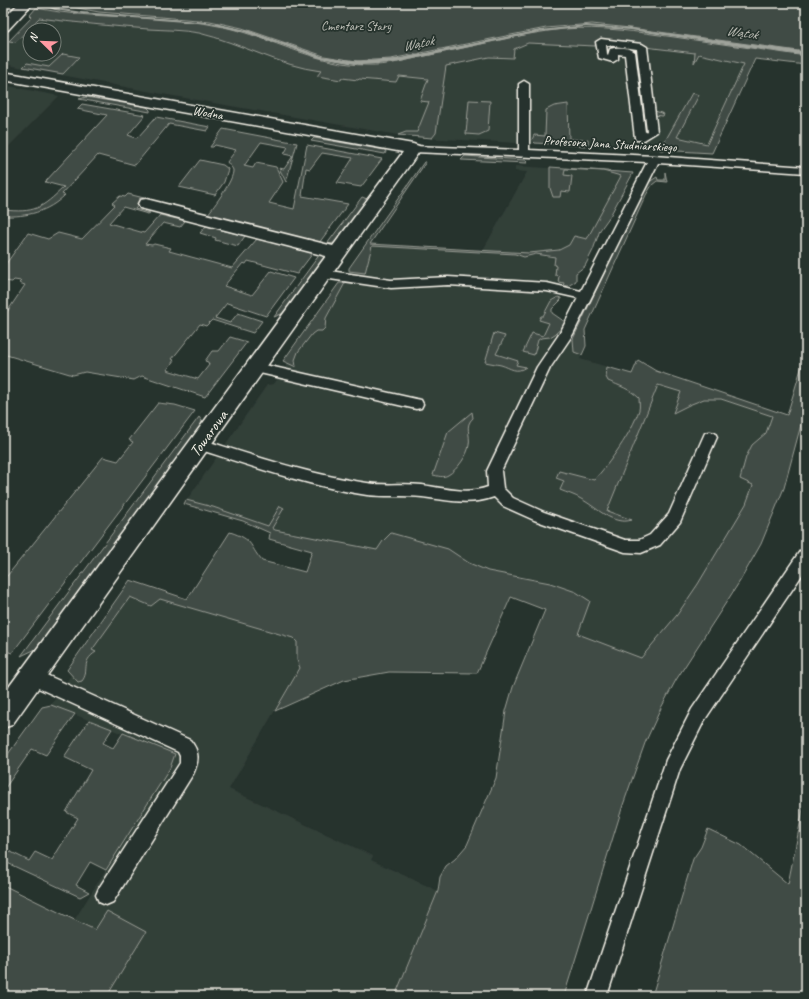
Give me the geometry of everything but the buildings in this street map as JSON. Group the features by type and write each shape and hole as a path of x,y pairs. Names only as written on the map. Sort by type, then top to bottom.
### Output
{"street":[{"path":"3,27 23,6"},
{"name":"Wodna","path":"3,76 413,149"},
{"name":"Towarowa","path":"3,716 413,149"},
{"path":"146,204 338,253"}],"lane":[{"path":"601,42 642,47 652,132 640,138 630,52 612,51 613,59 602,56 601,42"},
{"path":"524,84 524,153"},
{"name":"Profesora Jana Studniarskiego","path":"413,149 654,159 806,170"},
{"path":"654,159 566,334 544,367 494,471 496,490 508,502 539,516 625,546 641,547 654,540 675,518 710,437"},
{"path":"323,274 392,284 448,281 547,287 585,296"},
{"path":"256,368 416,404"},
{"path":"200,444 265,465 369,489 422,491 448,497 483,496 496,490"},
{"path":"597,996 672,766 698,715 806,556"},
{"path":"32,676 184,746 189,752 190,760 187,768 106,895"}],"shaded area":[{"path":"32,16 74,23 198,33 235,43 278,60 350,74 527,42 595,39 755,56 712,153 423,138 398,135 168,95 3,64 3,48 22,27 22,62 62,62 62,22 27,22"},
{"path":"3,85 59,96 3,152"},
{"path":"515,166 628,173 565,286 543,316 561,324 578,328 573,339 574,352 582,355 580,359 632,374 638,360 656,371 788,415 771,475 658,674 570,638 582,606 269,539 270,533 243,521 184,504 267,385 274,384 370,244 483,250 527,172 515,171"},
{"path":"130,580 187,599 319,635 229,789 373,856 371,860 438,891 395,996 107,996 131,956 70,927 169,768 175,755 51,705 71,675 67,670"}],"green space":[{"name":"Cmentarz Stary","path":"51,3 806,3 806,52 592,24 546,28 391,59 355,61 324,56 242,28 210,21 99,12"},
{"path":"36,8 59,12 154,18 201,23 242,32 312,56 348,64 389,64 529,34 564,29 592,28 646,33 806,56 806,65 755,59 712,153 660,150 692,93 699,95 677,137 707,144 744,64 699,54 694,63 695,53 645,47 652,110 664,114 663,116 650,115 641,47 596,41 595,46 528,43 514,49 513,58 489,57 446,66 436,133 432,138 398,135 406,132 417,132 429,102 420,101 428,79 399,76 396,82 342,78 341,80 317,76 321,71 290,64 230,42 199,33 107,26 39,18 35,22 27,22 32,17 30,15"},
{"path":"22,27 22,36 16,42 9,41"},
{"path":"62,55 79,57 63,74 23,67 27,63 49,67 54,62 62,62"},
{"path":"86,97 147,107 150,112 79,99"},
{"path":"469,100 490,101 488,131 479,135 466,134"},
{"path":"82,104 145,115 128,135 136,138 156,117 210,127 207,131 169,124 135,165 98,155 62,194 65,195 52,206 37,212 20,216 3,216 3,210 23,211 37,208 43,205 64,187 45,182 107,115 77,109"},
{"path":"568,104 569,139 588,140 588,146 535,143 532,140 534,135 545,136 546,110 554,106"},
{"path":"223,129 297,143 286,182 279,168 284,169 293,156 284,154 288,147 261,142 244,166 253,168 256,163 276,167 283,182 269,203 294,209 307,145 382,159 361,187 337,183 353,158 322,153 310,169 306,168 302,196 348,204 319,243 210,216 208,214 223,193 230,180 233,170 227,162 236,150 215,145 210,147"},
{"path":"314,138 385,150 386,152 385,154 311,141"},
{"path":"465,156 526,160 527,163 461,160"},
{"path":"200,160 223,165 228,169 224,182 215,195 179,187"},
{"path":"424,162 426,162 370,244 529,253 559,250 569,245 574,236 587,239 621,176 603,171 565,169 564,175 572,176 570,192 561,191 560,197 553,197 550,188 550,167 633,173 610,216 600,230 593,250 585,266 576,273 576,281 568,286 563,286 564,283 558,282 559,276 555,275 555,257 536,254 524,257 515,254 372,246 365,273 349,271 349,268"},
{"path":"665,172 667,182 657,181 652,185 646,195 585,330 586,346 582,355 574,352 573,339 629,221 649,182 657,177 658,180 665,180"},
{"path":"128,194 144,198 135,209 150,213 148,214 123,207 109,223 144,233 160,215 185,221 180,227 163,223 145,244 154,244 171,248 169,251 232,268 257,239 313,253 297,274 248,261 246,264 243,263 224,286 252,295 271,271 294,278 266,316 227,303 215,318 230,323 238,313 262,321 253,333 212,320 206,326 200,324 172,359 174,360 167,370 198,379 209,365 208,362 205,361 212,351 219,351 230,337 247,342 205,397 142,376 134,380 85,372 73,375 3,354 3,318 25,285 19,283 21,281 3,281 3,268 28,233 48,239 58,233 82,239 115,205 112,203 120,196 125,197"},
{"path":"362,197 367,199 335,243 327,244"},
{"path":"206,226 245,236 238,246 215,240 216,238 200,233"},
{"path":"320,254 324,258 284,313 274,317"},
{"path":"339,283 345,283 326,318 325,328 322,331 316,331 312,334 298,352 295,360 296,367 283,361"},
{"path":"558,297 561,298 561,300 552,309 552,313 565,322 565,325 550,337 541,338 538,340 534,355 523,352 532,333 543,336 549,323 539,320 541,316 543,316 551,301"},
{"path":"494,333 505,336 496,354 518,361 516,365 526,367 516,370 485,362"},
{"path":"806,352 806,406 784,488 761,544 740,581 676,680 645,743 623,805 564,996 395,996 438,891 440,877 446,866 455,859 467,845 496,778 506,711 513,687 545,610 511,597 477,673 389,672 344,680 275,711 300,668 297,660 297,642 293,638 160,599 151,606 130,597 92,650 96,652 88,659 82,681 78,682 67,670 130,580 187,599 230,532 247,540 262,561 305,572 312,551 269,539 270,533 243,521 184,504 186,500 213,507 268,526 280,506 284,508 272,528 275,530 377,550 391,533 448,549 469,563 488,571 550,583 576,592 590,601 578,634 641,658 677,615 698,584 746,504 753,485 740,479 746,457 752,445 766,433 772,416 721,399 704,399 673,413 681,392 658,385 607,511 632,520 625,521 611,518 587,502 560,490 564,481 556,478 559,471 594,480 620,447 636,419 639,408 639,398 621,386 608,381 606,377 607,367 632,374 638,360 656,371 787,415"},
{"path":"158,403 175,405 195,411 12,653 3,650 3,581 103,457 118,461 133,442 129,440"},
{"path":"472,412 473,418 468,427 469,445 462,462 455,470 446,476 442,477 433,475 448,432"},
{"path":"199,417 202,421 201,425 36,649 21,656"},
{"path":"51,705 75,714 46,755 32,749 3,791 3,761 42,707"},
{"path":"89,720 112,729 103,743 113,748 123,733 175,754 170,768 106,870 90,862 76,885 89,892 80,897 3,861 3,848 29,861 35,852 52,860 78,818 66,812 91,770 64,757"},
{"path":"806,794 806,996 652,996 693,859 701,847 708,829 741,845 788,884"},
{"path":"3,885 95,930 107,911 146,932 107,996 3,996"}],"waterway":[{"name":"Wątok","path":"38,3 55,9 82,13 210,23 245,31 321,57 361,63 395,61 540,31 586,26 630,29 806,54"}]}
